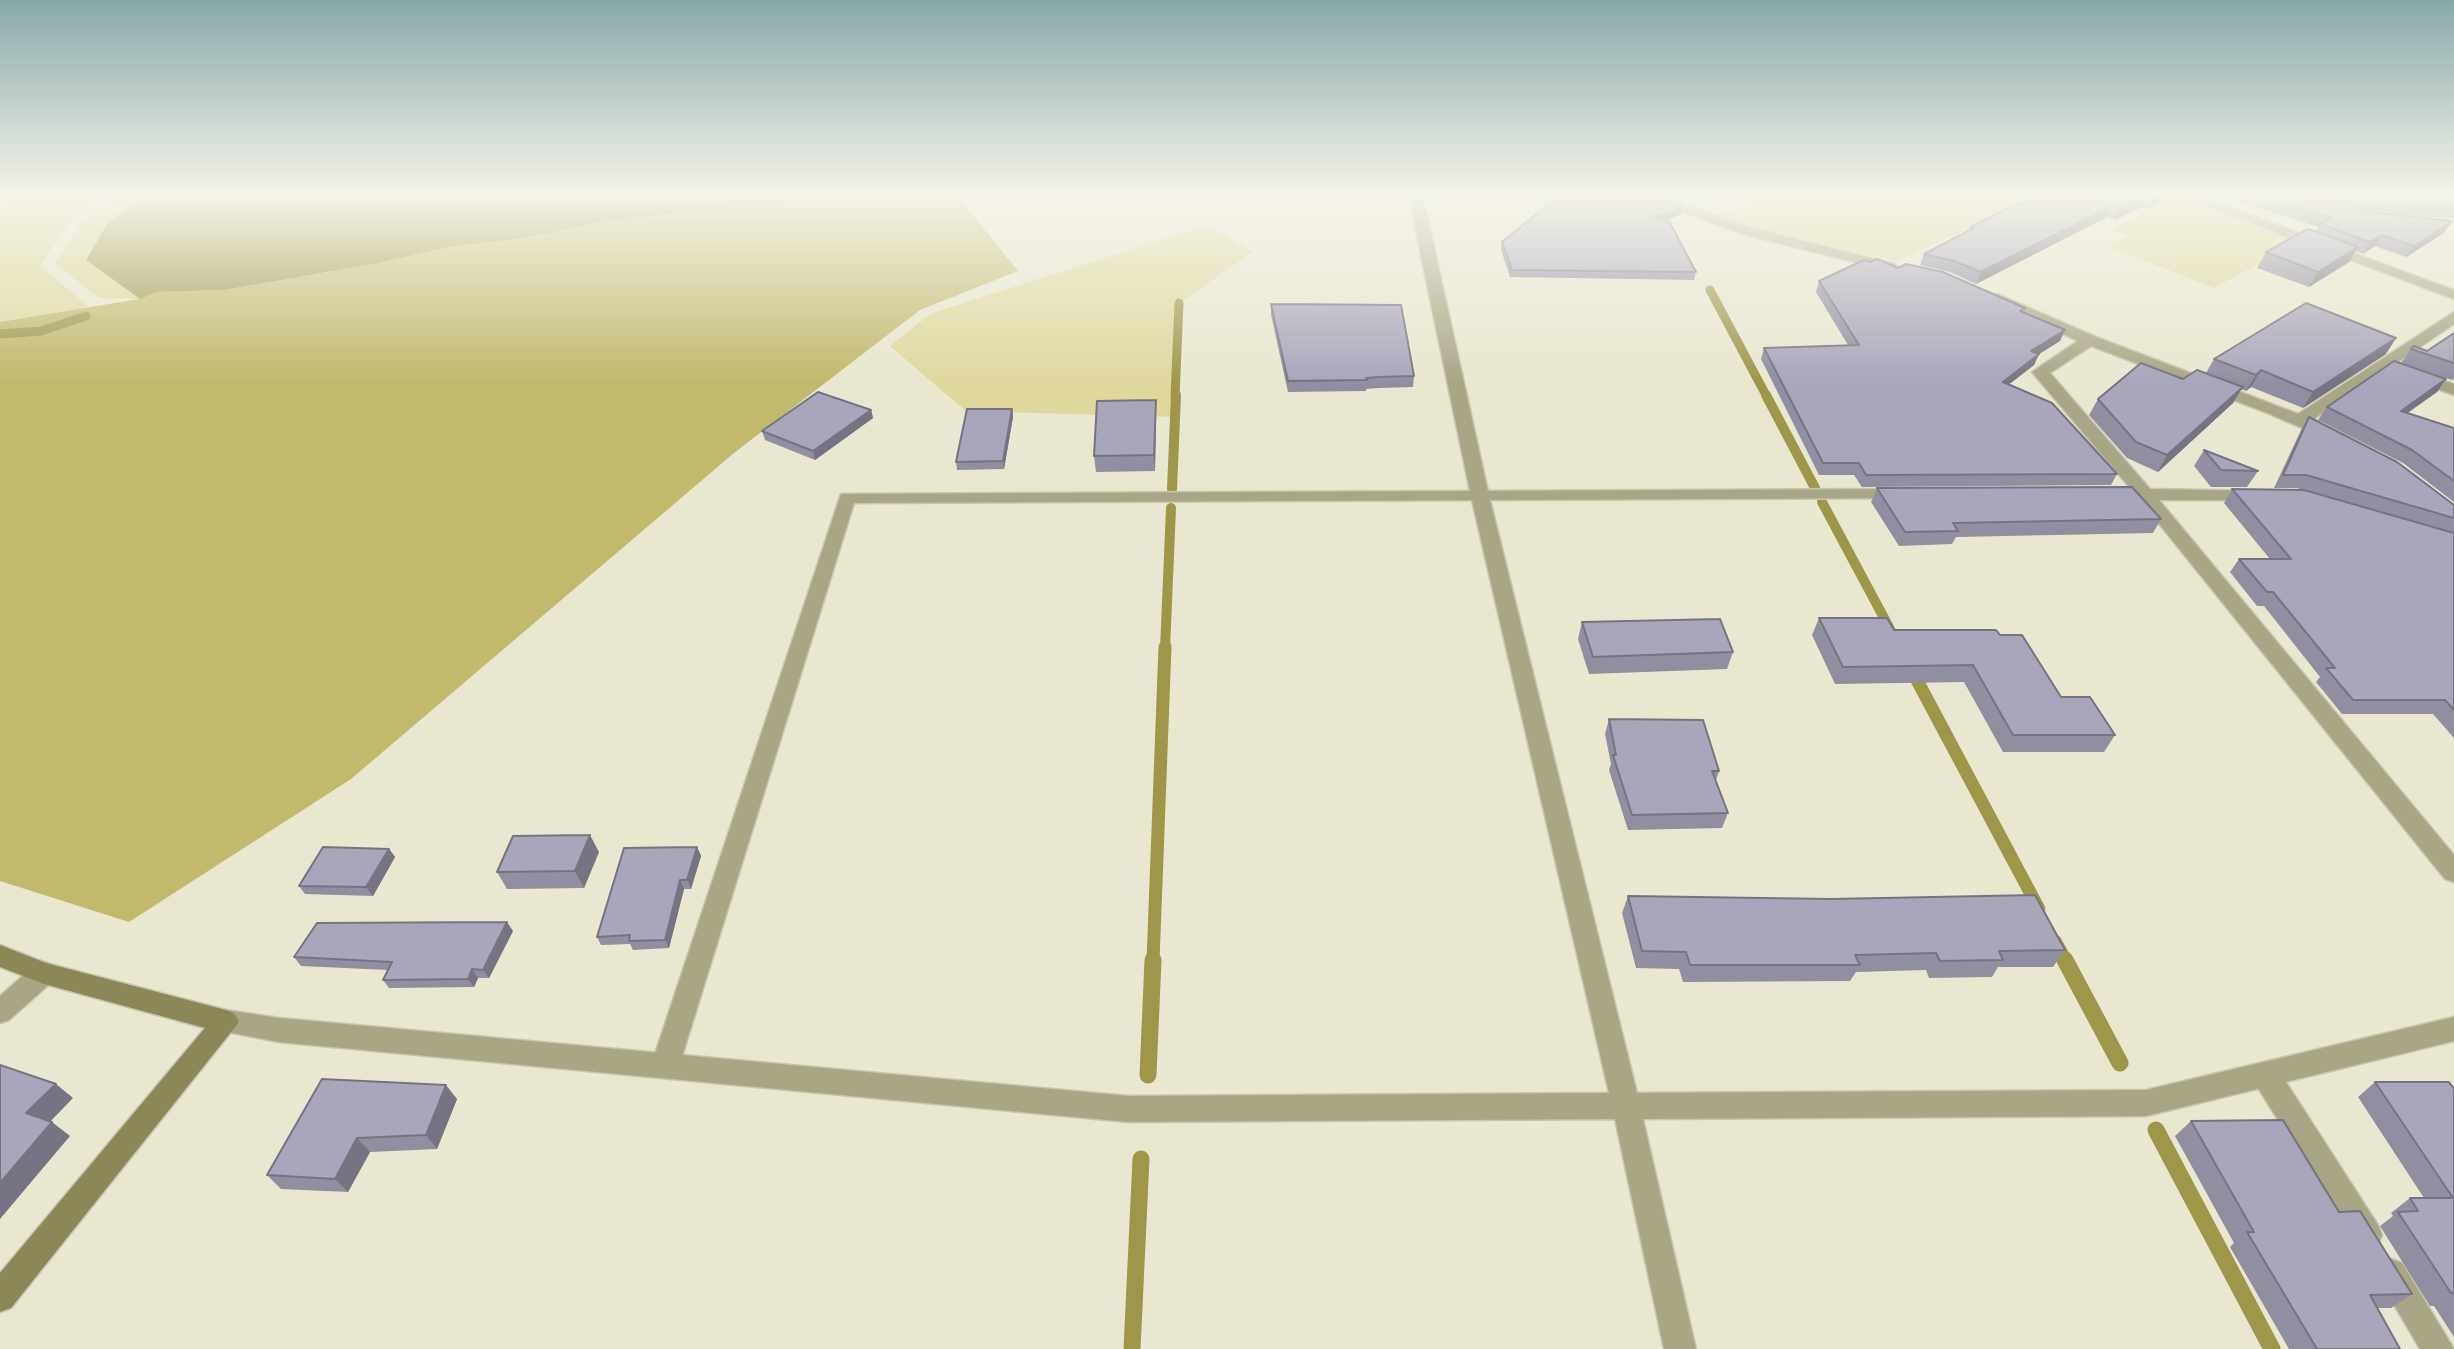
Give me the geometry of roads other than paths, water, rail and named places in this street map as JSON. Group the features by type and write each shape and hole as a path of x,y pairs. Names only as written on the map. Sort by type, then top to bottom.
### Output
{"main road":[{"path":"0,956 44,973 226,1022 0,1297"}],"street":[{"path":"1426,256 1480,496 1626,1105 1680,1349"},
{"path":"1848,256 1905,270"},
{"path":"2349,256 2454,295"},
{"path":"1982,293 2090,340 2301,420 2348,445"},
{"path":"2301,420 2454,317"},
{"path":"2090,340 2040,372 2144,494 2454,872"},
{"path":"2383,365 2454,390"},
{"path":"665,1066 848,498 1914,494"},
{"path":"2090,494 2269,495"},
{"path":"0,1012 44,973"},
{"path":"226,1022 279,1030 1128,1109 2146,1103 2454,1029"},
{"path":"2265,1074 2438,1349"}],"waterway":[{"path":"1710,290 1767,397"},
{"path":"1175,397 1179,303"},
{"path":"0,334 41,331 86,316"},
{"path":"1172,489 1176,395"},
{"path":"1766,395 1815,488"},
{"path":"1822,502 1891,631"},
{"path":"1165,649 1171,508"},
{"path":"1153,961 1165,647"},
{"path":"1911,669 2039,909"},
{"path":"2055,941 2066,961"},
{"path":"1148,1075 1153,960"},
{"path":"2065,960 2120,1063"},
{"path":"2156,1130 2272,1349"},
{"path":"1132,1349 1141,1159"}]}
